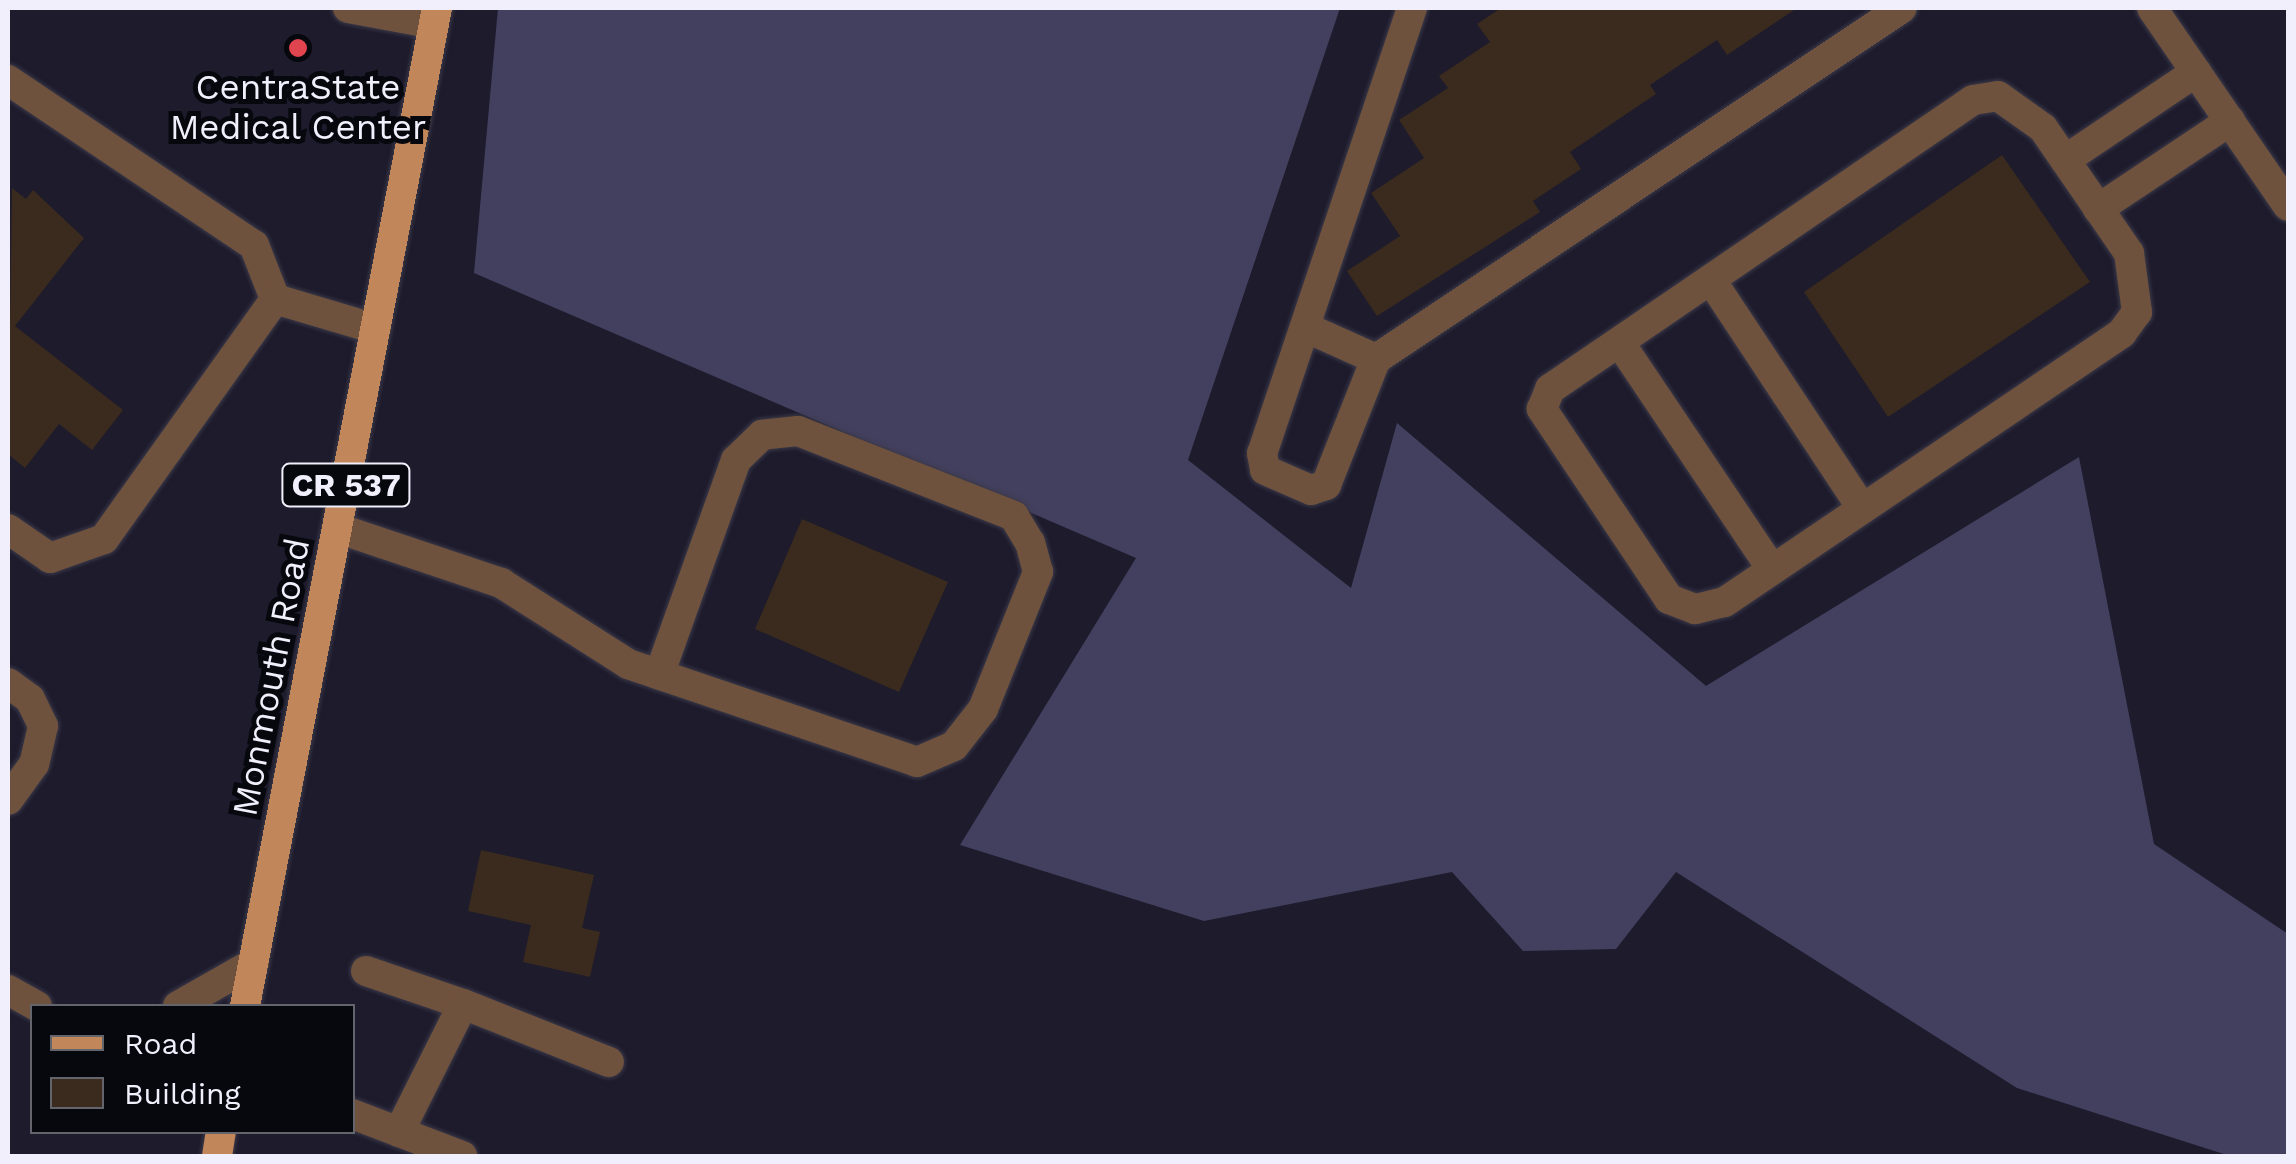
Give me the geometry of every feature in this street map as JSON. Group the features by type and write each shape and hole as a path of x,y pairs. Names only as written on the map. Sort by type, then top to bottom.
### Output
{"main road":[{"name":"Monmouth Road","path":"246,1004 436,16"}],"street":[{"path":"348,8 436,16"},
{"path":"1412,8 1262,453 1265,470 1311,490 1326,484 1376,359 1902,8"},
{"path":"2152,8 2288,206"},
{"path":"2065,160 2196,72"},
{"path":"8,80 254,245 275,298"},
{"path":"1998,96 2022,110 2065,160 2098,208 2139,286 2122,332 1724,602 1695,608 1669,599 1542,409 1550,390 1973,100 1998,96"},
{"path":"2098,208 2230,121"},
{"path":"1710,280 1862,508"},
{"path":"275,298 376,329"},
{"path":"8,529 50,558 104,539 275,298"},
{"path":"1307,328 1376,359"},
{"path":"1620,342 1772,569"},
{"path":"337,528 502,583 659,674 917,762 954,746 983,709 1038,572 1030,542 1014,516 798,431 762,435 736,460 659,674"},
{"path":"8,684 30,699 43,726 34,764 8,800"},
{"path":"182,1004 254,963"},
{"path":"366,971 463,1004 609,1062"},
{"path":"8,990 33,1004"},
{"path":"398,1132 463,1004"},
{"path":"355,1115 462,1156"}],"shaded area":[{"path":"498,8 1340,8 1188,460 1351,588 1397,423 1706,686 2079,457 2154,844 2288,934 2288,1156 2230,1156 2017,1088 1676,872 1616,949 1523,951 1452,872 1204,921 960,845 1136,558 474,273"}],"building":[{"path":"1501,8 1797,8 1727,55 1717,40 1650,85 1656,94 1570,152 1581,169 1533,201 1540,212 1377,316 1347,271 1400,236 1371,193 1424,158 1399,120 1448,88 1439,76 1490,42 1477,24"},
{"path":"2002,155 2090,282 1888,417 1804,292"},
{"path":"12,188 26,199 33,190 84,238 15,326 123,410 92,450 59,424 25,468 8,454"},
{"path":"802,519 948,582 899,692 755,629"},
{"path":"481,850 594,875 582,928 600,932 590,977 523,962 531,925 468,911"}],"place":[{"name":"CentraState Medical Center","path":"298,48"}]}
